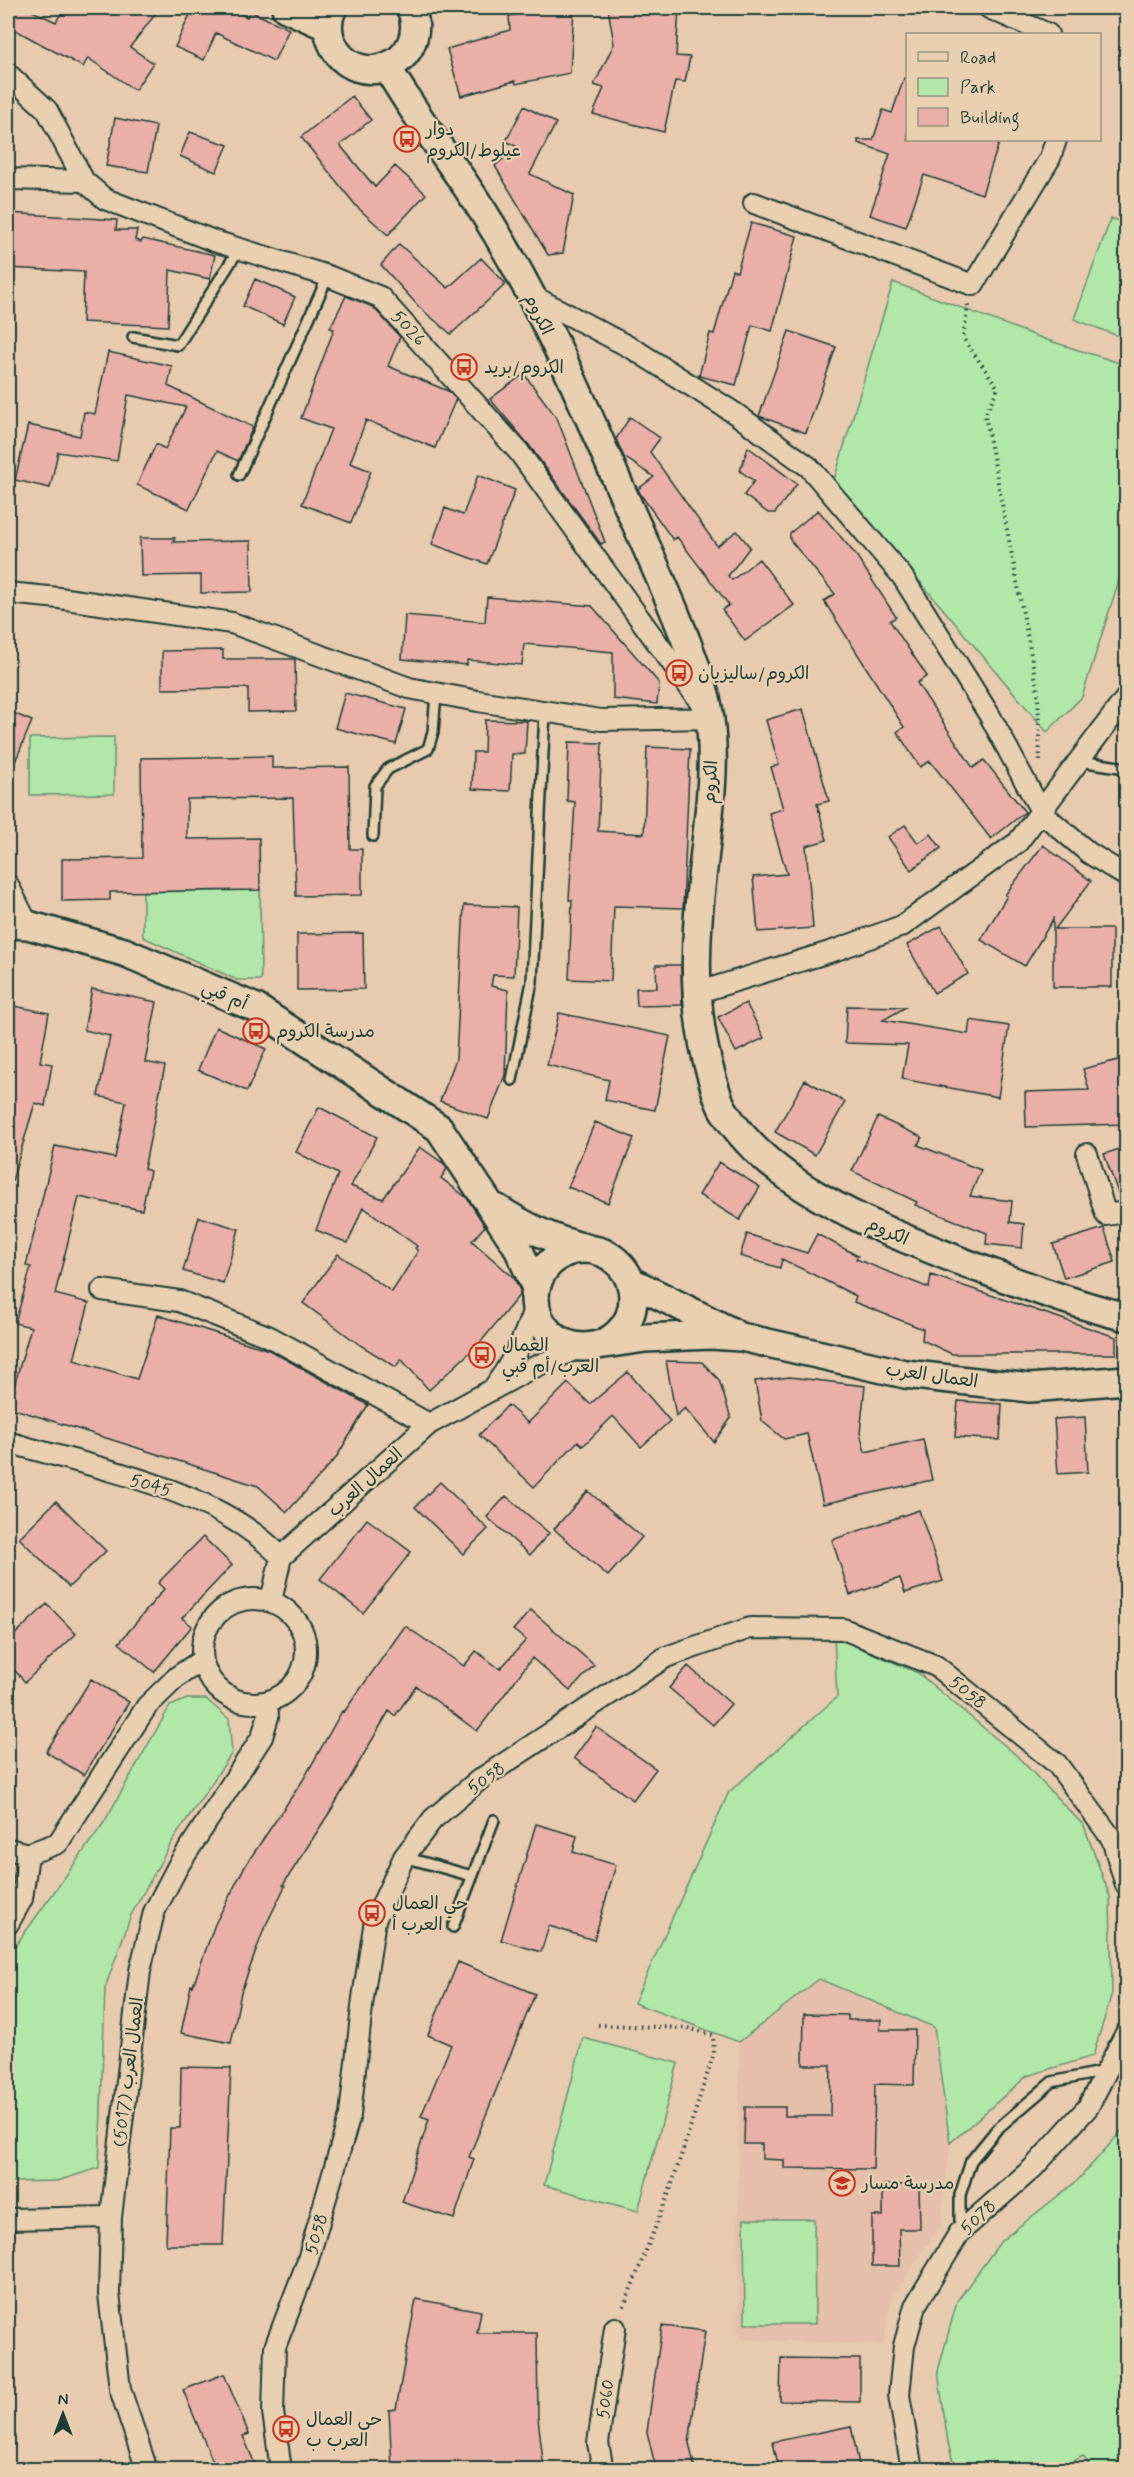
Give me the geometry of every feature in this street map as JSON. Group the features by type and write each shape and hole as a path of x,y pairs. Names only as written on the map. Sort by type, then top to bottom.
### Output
{"street":[{"path":"286,8 331,17 330,39 342,59 363,69 387,68 407,53 416,30 411,8"},
{"path":"989,8 1046,33"},
{"name":"الكروم","path":"387,68 404,97 485,214 529,294 597,434 690,645 712,718 709,798 698,919 696,993 702,1047 722,1107 762,1156 819,1198 881,1229 1005,1278 1126,1317"},
{"name":"5026","path":"8,74 47,110 84,181 105,199 239,249 328,276 380,297 512,444 712,718"},
{"path":"754,202 973,285 1050,158 1056,141"},
{"path":"8,179 84,181"},
{"path":"529,294 635,350 736,414 809,467 902,576 990,716 1042,813 1089,853 1126,876"},
{"path":"8,593 59,598 232,623 409,688 436,693 601,720 712,718"},
{"path":"696,993 836,950 902,926 1018,842 1042,813 1126,698"},
{"path":"8,885 18,925"},
{"name":"أم قبي","path":"18,925 124,952 256,1008 439,1128 517,1246 535,1296"},
{"path":"1087,1154 1106,1215 1126,1212"},
{"name":"أم قبي","path":"485,1200 527,1228 557,1241 595,1250"},
{"path":"576,1249 595,1250 610,1256 622,1267 630,1281 633,1294 628,1320 610,1339 590,1346 556,1338 539,1318 535,1296 543,1270 557,1256 576,1249"},
{"name":"العمال العرب","path":"630,1281 741,1337"},
{"path":"102,1290 179,1301 270,1337 429,1424"},
{"name":"العمال العرب","path":"492,1391 513,1361 526,1335 535,1296"},
{"name":"العمال العرب","path":"281,1557 429,1424 530,1369 590,1346 688,1336 741,1337 905,1374 1030,1388 1126,1380"},
{"name":"5045","path":"8,1442 184,1494 224,1515 270,1546 281,1557"},
{"path":"271,1601 281,1557"},
{"path":"253,1598 271,1601 283,1607 297,1622 306,1640 306,1653 298,1679 290,1690 267,1702 241,1702 220,1691 205,1672 202,1660 205,1631 223,1608 236,1601 253,1598"},
{"name":"5058","path":"281,2469 273,2412 276,2347 308,2263 350,2115 363,1998 375,1920 404,1857 433,1819 489,1774 666,1657 750,1628 843,1629 936,1666 1057,1764 1112,1839 1126,1885"},
{"path":"8,1849 28,1854 58,1843 147,1706 178,1676 202,1660"},
{"name":"العمال العرب (5017)","path":"147,2469 120,2389 109,2294 111,2217 140,1971 154,1911 178,1866 262,1737 268,1717 267,1702"},
{"path":"8,1924 22,1899 28,1854"},
{"name":"5078","path":"912,2469 899,2395 904,2346 915,2306 960,2232 1033,2169 1088,2107 1126,2033"},
{"path":"8,2219 111,2217"},
{"name":"5060","path":"603,2469 598,2443 615,2328"}],"lane":[{"path":"133,337 178,345 239,249"},
{"path":"239,475 328,276"},
{"path":"373,836 375,786 388,769 428,749 433,732 436,693"},
{"path":"512,1080 532,982 545,711"},
{"path":"1079,761 1126,768"},
{"path":"453,1927 494,1820"},
{"path":"404,1857 472,1876"},
{"path":"960,2232 960,2195 971,2161 998,2129 1052,2082 1107,2070"}],"path":[{"path":"973,285 963,338 998,388 985,415 1038,691 1040,770"},
{"path":"598,2025 687,2028 713,2035 714,2053 670,2190 615,2328"}],"shaded area":[{"name":"مدرسة مسار","path":"819,1979 934,2027 950,2143 941,2224 891,2299 883,2345 738,2339 739,2042"}],"green space":[{"path":"1111,218 1126,224 1126,339 1074,319"},
{"path":"893,282 1047,340 1126,365 1126,558 1082,697 1047,732 834,480"},
{"path":"114,737 114,794 30,795 30,738"},
{"path":"260,890 261,980 237,980 143,937 143,892"},
{"path":"834,1636 918,1673 1016,1755 1084,1826 1110,1897 1112,1993 1093,2056 1027,2076 950,2143 934,2027 819,1979 739,2042 634,2003 729,1792 837,1697"},
{"path":"187,1699 206,1699 229,1719 232,1753 173,1840 131,1915 105,1988 99,2168 57,2181 8,2182 8,1956 103,1824 170,1706"},
{"path":"583,2038 678,2063 638,2211 544,2185"},
{"path":"1126,2126 1126,2469 1092,2469 1083,2456 1059,2469 955,2469 948,2443 938,2371 957,2301 1001,2241 1078,2180"},
{"path":"744,2219 814,2219 815,2324 745,2324"}],"building":[{"path":"8,8 26,8 56,22 64,8 160,8 130,47 153,63 135,90 88,58 83,67 8,26"},
{"path":"193,8 227,8 247,17 250,11 289,29 274,61 216,33 204,60 175,47"},
{"path":"552,8 574,8 570,73 516,84 515,81 461,96 447,49 510,30 509,16"},
{"path":"608,8 679,8 676,56 690,57 685,82 675,81 664,132 593,114 604,88 594,85 614,44"},
{"path":"904,78 906,78 906,141 1000,141 982,194 924,175 906,227 870,215 890,154 858,143 858,140 873,140 883,110 892,113"},
{"path":"352,96 371,120 340,145 375,187 395,166 426,194 388,235 357,207 301,137"},
{"path":"524,106 556,123 530,174 574,195 563,253 548,255 495,166 517,147 506,141"},
{"path":"115,118 156,126 148,172 106,166"},
{"path":"190,132 228,145 216,172 180,156"},
{"path":"8,213 117,220 116,230 137,230 135,240 141,242 143,239 215,255 210,279 170,270 168,326 82,322 84,272 8,268"},
{"path":"751,223 797,236 772,331 752,325 736,385 699,376 710,333 714,334 732,270 737,272"},
{"path":"399,244 448,288 481,258 506,284 451,334 420,308 381,265"},
{"path":"255,279 295,297 283,324 243,306"},
{"path":"346,296 373,307 400,337 388,366 448,391 456,399 435,448 366,420 350,463 371,471 351,523 302,504 331,429 301,418 334,329 330,328"},
{"path":"789,331 836,347 806,433 759,416"},
{"path":"108,352 172,366 168,386 253,427 238,461 217,451 189,509 137,485 156,444 165,449 186,407 128,395 117,461 58,452 50,488 15,480 28,425 80,436 84,412 95,414"},
{"path":"524,374 557,418 605,542 601,544 529,445 490,399"},
{"path":"630,417 660,438 650,452 717,546 737,531 750,547 728,576 732,580 759,559 794,605 745,641 722,610 729,605 677,537 673,540 641,495 638,489 654,477 624,457 616,439"},
{"path":"748,447 797,484 775,513 768,513 744,495 754,481 740,471"},
{"path":"478,475 515,490 487,564 432,544 445,508 463,515"},
{"path":"818,510 856,555 896,617 890,621 927,676 917,683 973,768 984,760 1025,812 991,839 930,761 920,767 897,732 904,727 824,601 835,594 790,540 790,533"},
{"path":"140,538 175,538 173,542 251,541 252,592 201,593 201,575 141,576"},
{"path":"487,597 592,606 659,683 657,704 613,699 613,652 524,644 522,665 467,660 467,665 402,659 405,615 485,622"},
{"path":"223,650 223,659 295,659 296,711 248,712 248,688 162,689 162,651"},
{"path":"345,693 406,709 396,744 335,728"},
{"path":"803,709 829,801 817,804 827,840 806,846 813,928 758,932 753,877 787,874 769,813 783,809 771,767 779,765 766,720"},
{"path":"8,711 32,721 8,779"},
{"path":"485,720 527,721 525,754 512,754 510,791 472,789 473,752 484,752"},
{"path":"569,742 602,743 598,831 644,834 647,747 690,749 683,908 614,906 611,981 569,979 572,900 569,900 575,802 567,801"},
{"path":"272,756 272,768 349,767 350,849 362,849 362,895 296,896 293,798 187,799 187,839 259,838 260,890 110,892 110,900 62,901 62,859 142,858 141,758"},
{"path":"905,825 918,843 931,834 941,848 911,870 888,837"},
{"path":"1043,845 1091,881 1055,929 1112,929 1112,987 1053,987 1053,919 1025,966 981,940 1007,896 1005,895"},
{"path":"464,905 517,907 514,976 493,975 491,986 508,990 505,1075 488,1119 440,1101 456,1059"},
{"path":"941,926 968,974 934,993 907,945"},
{"path":"363,933 364,989 297,990 297,934"},
{"path":"656,965 681,965 682,1005 637,1006 636,988 657,988"},
{"path":"92,989 157,1002 145,1062 165,1066 144,1169 150,1171 142,1210 79,1197 55,1294 89,1303 74,1360 137,1379 158,1315 269,1350 368,1405 336,1458 287,1512 258,1486 8,1407 31,1327 15,1323 31,1267 26,1266 55,1146 115,1158 126,1102 98,1096 110,1036 84,1030"},
{"path":"746,1003 764,1038 736,1052 718,1017"},
{"path":"14,1006 49,1013 40,1062 52,1064 45,1106 35,1103 12,1181 8,1180 8,1037"},
{"path":"847,1006 906,1007 883,1020 968,1034 970,1020 1009,1026 998,1097 902,1079 908,1045 845,1043"},
{"path":"559,1013 670,1036 655,1110 605,1100 609,1080 547,1065"},
{"path":"216,1027 266,1049 247,1091 198,1070"},
{"path":"1126,1058 1126,1124 1026,1127 1025,1092 1089,1090 1083,1069"},
{"path":"805,1080 845,1102 815,1155 775,1132"},
{"path":"319,1107 377,1137 351,1186 383,1199 420,1147 444,1164 447,1169 441,1178 467,1198 485,1226 472,1241 514,1278 521,1293 479,1344 429,1390 401,1359 396,1367 360,1345 303,1303 338,1254 392,1292 418,1251 415,1248 417,1246 363,1207 348,1243 316,1230 338,1174 296,1152"},
{"path":"878,1117 922,1137 918,1145 981,1170 970,1196 1012,1201 1010,1222 1024,1224 1022,1248 986,1244 987,1233 915,1205 917,1202 852,1171"},
{"path":"595,1122 634,1138 608,1203 568,1187"},
{"path":"1126,1147 1126,1200 1121,1201 1104,1154"},
{"path":"719,1162 760,1187 740,1220 699,1195"},
{"path":"199,1217 239,1229 223,1283 183,1271"},
{"path":"1104,1228 1115,1262 1064,1278 1053,1244"},
{"path":"747,1234 807,1253 817,1234 858,1256 856,1259 929,1288 931,1275 1116,1337 1116,1354 952,1354 922,1340 923,1329 854,1302 856,1296 782,1259 780,1268 740,1256"},
{"path":"666,1361 702,1362 719,1380 731,1418 714,1442 685,1408 676,1416"},
{"path":"628,1372 670,1421 641,1447 613,1416 583,1446 578,1441 534,1487 479,1435 508,1405 528,1423 568,1383 590,1404"},
{"path":"790,1377 865,1386 860,1433 865,1452 923,1439 932,1480 823,1504 807,1434 784,1439 762,1421 755,1381"},
{"path":"958,1401 1002,1404 1000,1440 955,1437"},
{"path":"1085,1417 1088,1472 1058,1474 1054,1419"},
{"path":"440,1482 488,1529 463,1554 415,1507"},
{"path":"588,1491 642,1537 608,1576 554,1529"},
{"path":"506,1496 549,1533 530,1555 487,1517"},
{"path":"56,1501 106,1551 69,1587 19,1538"},
{"path":"919,1510 943,1581 905,1593 900,1578 850,1595 832,1540"},
{"path":"367,1519 411,1552 363,1613 320,1579"},
{"path":"203,1537 232,1565 182,1618 192,1626 154,1672 119,1643 164,1589 158,1583"},
{"path":"47,1604 76,1634 25,1682 8,1663 8,1641"},
{"path":"531,1610 594,1665 570,1691 532,1658 477,1731 416,1686 395,1716 389,1711 333,1807 283,1885 285,1886 264,1929 241,1992 231,2043 181,2033 191,1985 193,1986 215,1924 245,1866 303,1780 342,1711 344,1712 405,1626 464,1666 476,1651 500,1669 526,1640 513,1630"},
{"path":"688,1666 731,1704 713,1725 669,1688"},
{"path":"91,1679 129,1702 84,1775 46,1752"},
{"path":"596,1727 656,1769 633,1800 574,1758"},
{"path":"536,1824 577,1836 573,1852 616,1865 594,1940 549,1926 541,1952 501,1940"},
{"path":"458,1962 535,1994 469,2157 474,2159 454,2219 402,2202 429,2119 421,2116 451,2045 428,2035"},
{"path":"804,2014 848,2015 848,2020 881,2020 880,2030 915,2030 914,2085 875,2084 873,2169 784,2168 784,2160 762,2159 762,2144 744,2144 745,2107 785,2107 785,2116 830,2116 831,2065 803,2065"},
{"path":"181,2067 231,2068 223,2245 166,2245 170,2128 180,2128"},
{"path":"883,2185 919,2185 920,2229 899,2229 900,2266 872,2266 872,2216 883,2216"},
{"path":"416,2299 481,2311 477,2333 537,2333 538,2418 544,2469 392,2469 389,2410 396,2409"},
{"path":"662,2326 705,2331 689,2443 695,2469 656,2469 647,2432"},
{"path":"781,2358 860,2359 860,2402 780,2401"},
{"path":"224,2374 249,2434 243,2436 257,2469 216,2469 183,2390"},
{"path":"851,2426 860,2469 779,2469 773,2442"}],"place":[{"name":"دوار عيلوط/الكروم","path":"407,139"},
{"name":"الكروم/بريد","path":"464,367"},
{"name":"الكروم/ساليزيان","path":"679,673"},
{"name":"مدرسة الكروم","path":"256,1031"},
{"name":"العمال العرب/أم قبي","path":"482,1355"},
{"name":"حي العمال العرب أ","path":"372,1913"},
{"name":"مدرسة مسار","path":"842,2183"},
{"name":"حي العمال العرب ب","path":"286,2429"}]}
